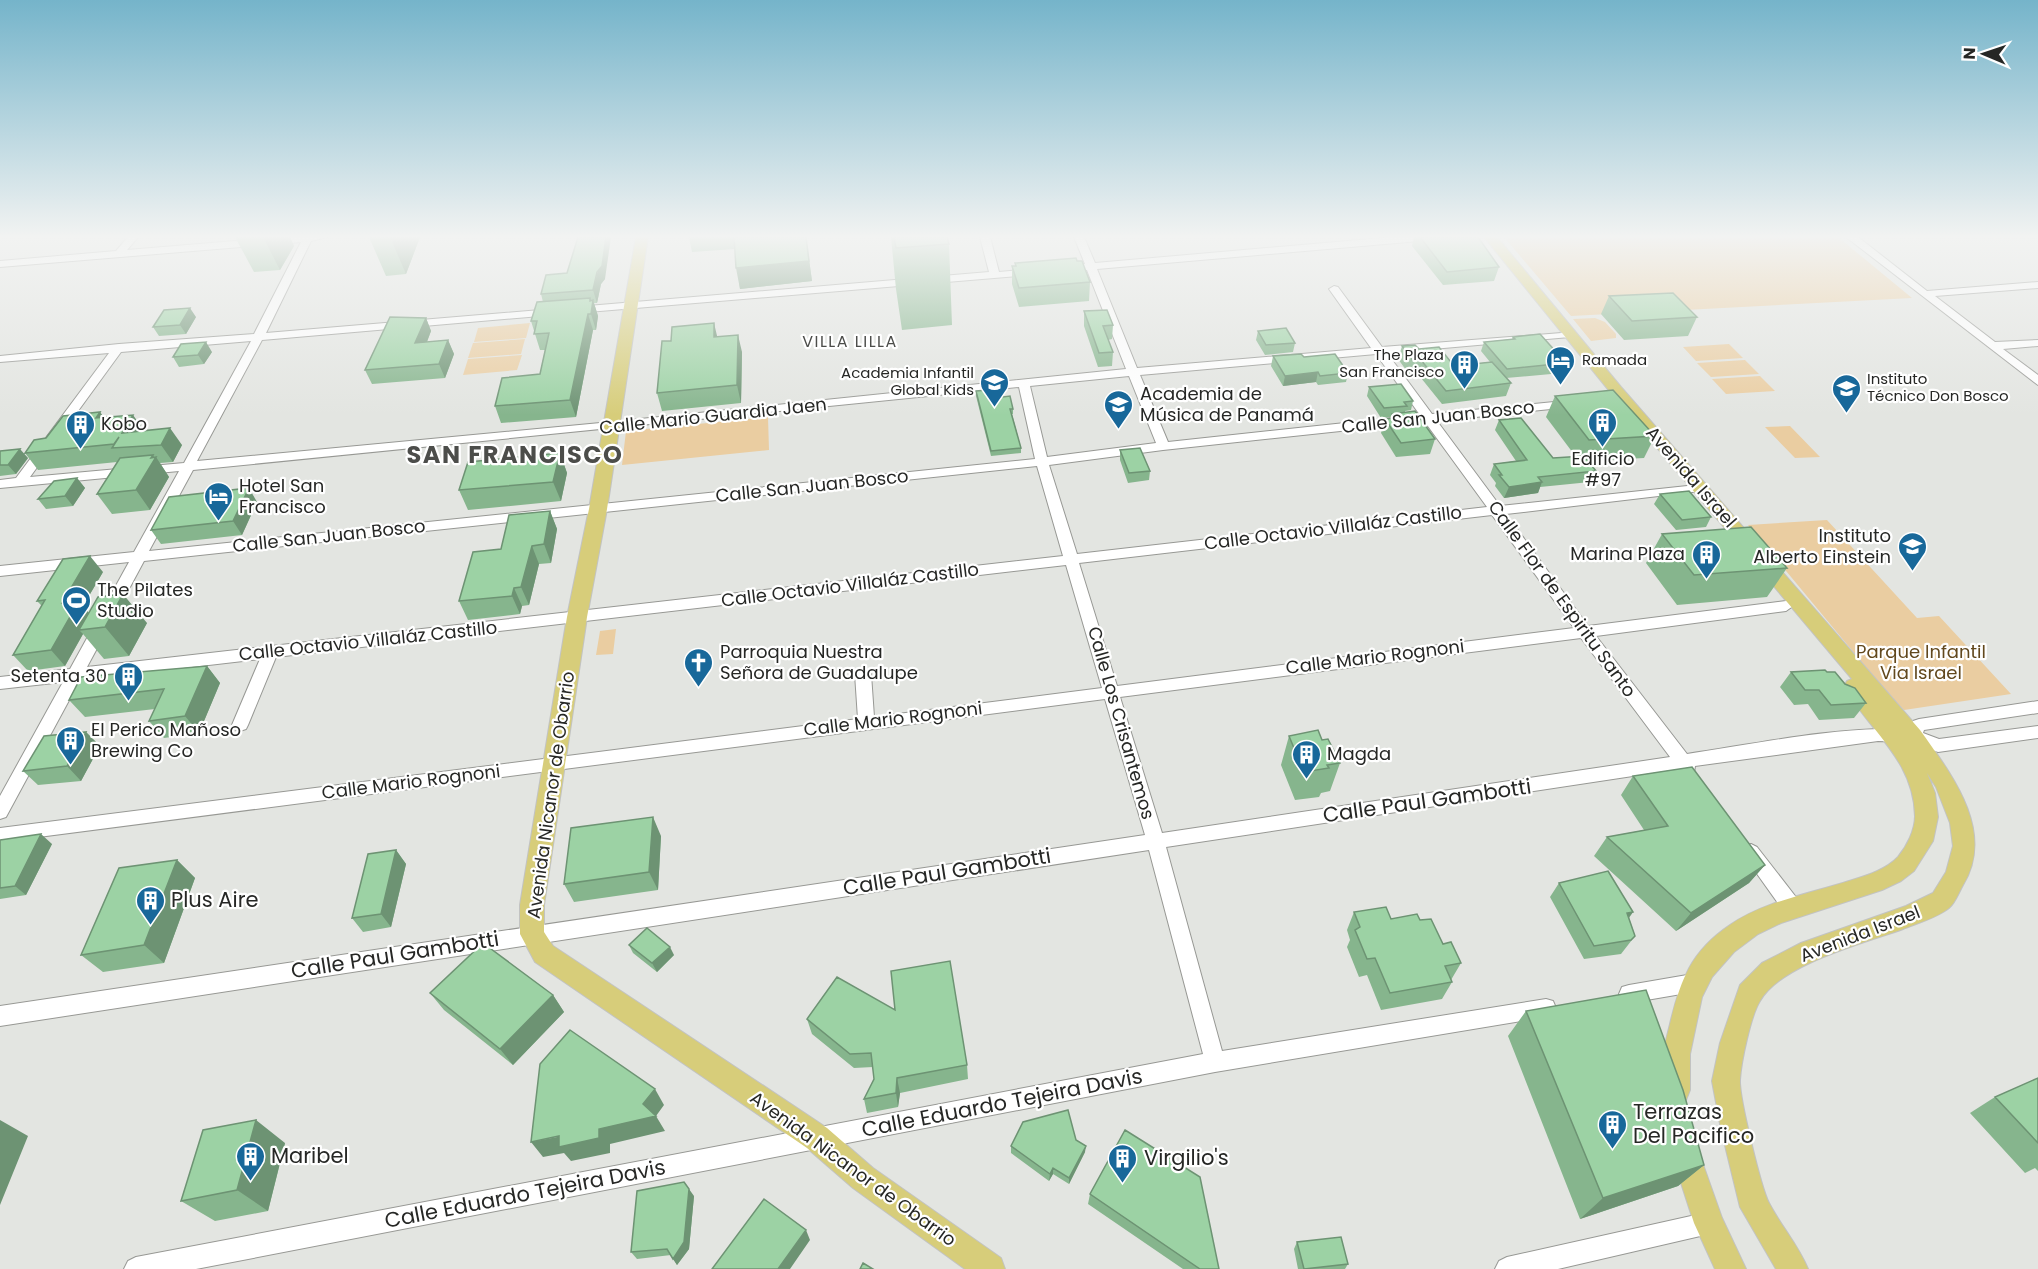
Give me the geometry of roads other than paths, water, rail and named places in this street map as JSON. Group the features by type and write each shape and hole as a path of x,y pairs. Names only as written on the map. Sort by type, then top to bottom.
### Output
{"main road":[{"name":"Avenida Nicanor de Obarrio","path":"633,296 598,509 577,617 531,905 532,934 544,954 817,1138 863,1178 990,1269"},
{"name":"Avenida Israel","path":"1532,296 1565,334"},
{"name":"Avenida Israel","path":"1536,296 1613,399 1694,488 1903,736 1925,796 1927,817 1922,840 1905,865 1876,881 1835,896 1792,907 1754,925 1725,944 1693,983 1674,1068 1684,1156 1709,1223 1731,1269"},
{"name":"Avenida Israel","path":"1694,488 1786,606 1946,784 1961,823 1965,846 1957,875 1941,900 1865,933 1810,951 1771,971 1749,994 1733,1043 1726,1081 1735,1129 1755,1207 1793,1269"}],"street":[{"path":"0,812 281,296"},
{"path":"0,358 742,296"},
{"path":"1103,296 1163,446"},
{"name":"Calle Flor de Espiritu Santo","path":"1339,296 1584,631 1698,781"},
{"path":"1929,296 2038,381"},
{"name":"Calle Mario Guardia Jaen","path":"0,484 611,426 1133,372 1565,334"},
{"path":"1994,346 2038,343"},
{"path":"20,482 119,347"},
{"name":"Calle Los Crisantemos","path":"1024,384 1042,462 1155,840 1215,1062"},
{"name":"Calle San Juan Bosco","path":"0,571 1042,462 1163,446 1578,402"},
{"name":"Calle Octavio Villaláz Castillo","path":"0,683 1694,488"},
{"name":"Calle Mario Rognoni","path":"0,835 1786,606"},
{"path":"240,724 270,652"},
{"path":"863,674 866,723"},
{"path":"1903,736 1919,725 2038,707"},
{"path":"1903,736 1938,746 2038,732"},
{"name":"Calle Paul Gambotti","path":"0,1016 1798,744 1878,735 1903,736"},
{"path":"1738,835 1792,907"},
{"path":"1612,997 1693,983"},
{"name":"Calle Eduardo Tejeira Davis","path":"136,1269 1215,1062 1565,1004"},
{"path":"1507,1269 1709,1223"}],"place":[{"name":"Ramada","path":"1561,386"},
{"name":"The Plaza San Francisco","path":"1465,390"},
{"name":"Academia Infantil Global Kids","path":"995,408"},
{"name":"Instituto Técnico Don Bosco","path":"1846,414"},
{"name":"Academia de Música de Panamá","path":"1119,430"},
{"name":"Edificio #97","path":"1603,448"},
{"name":"Kobo","path":"80,450"},
{"name":"Hotel San Francisco","path":"218,522"},
{"name":"Instituto Alberto Einstein","path":"1912,572"},
{"name":"Marina Plaza","path":"1706,580"},
{"name":"The Pilates Studio","path":"76,626"},
{"name":"Parroquia Nuestra Señora de Guadalupe","path":"699,688"},
{"name":"Setenta 30","path":"128,702"},
{"name":"El Perico Mañoso Brewing Co","path":"70,766"},
{"name":"Magda","path":"1306,780"},
{"name":"Plus Aire","path":"150,926"},
{"name":"Terrazas Del Pacifico","path":"1612,1150"},
{"name":"Maribel","path":"250,1182"},
{"name":"Virgilio's","path":"1123,1184"}],"district":[{"name":"VILLA LILLA","path":"850,341"},
{"name":"SAN FRANCISCO","path":"515,455"}],"park label":[{"name":"Parque Infantil Via Israel","path":"1921,662"}]}
